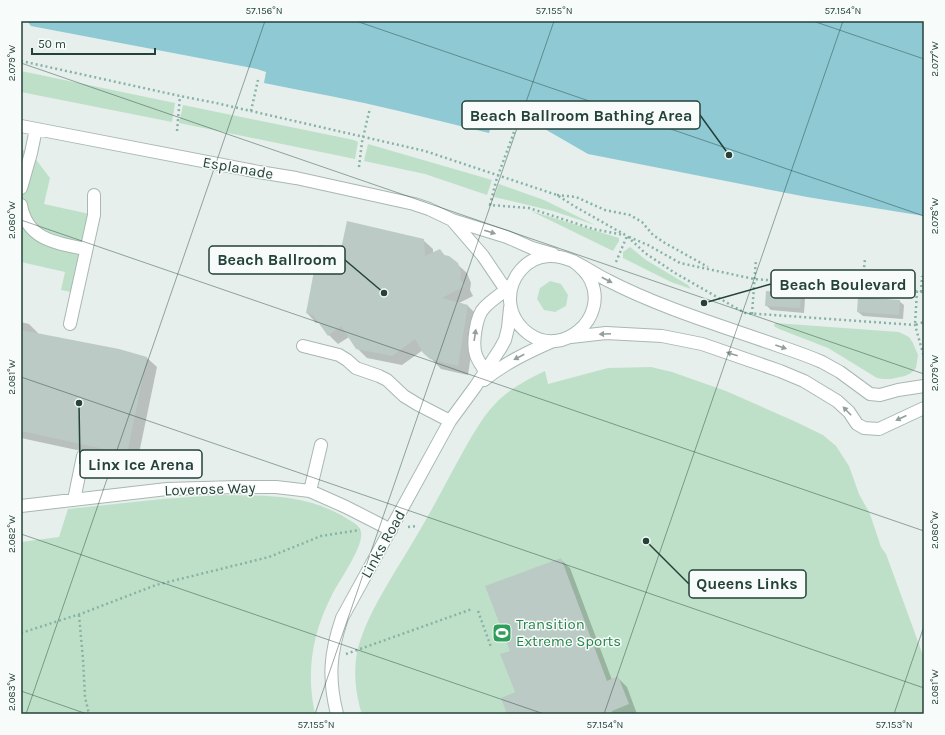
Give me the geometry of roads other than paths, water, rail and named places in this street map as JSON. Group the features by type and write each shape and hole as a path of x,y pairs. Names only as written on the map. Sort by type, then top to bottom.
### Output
{"street":[{"name":"Esplanade","path":"21,126 296,178 400,200 429,209 452,220 507,237 532,248 560,256"},
{"path":"21,188 36,129"},
{"path":"70,324 94,215 94,195"},
{"path":"21,205 23,216 28,226 39,236 51,241 86,249"},
{"name":"Esplanade","path":"452,220 483,256 510,294"},
{"path":"924,386 898,390 880,395 870,394 840,372 822,362 694,316 628,290 573,261 560,256 536,258 526,264 517,273 510,294 514,316 517,322 530,335 542,340 554,341 606,333 662,336 702,344 780,371 804,381 837,401 857,424 864,428 879,429 924,408"},
{"path":"569,338 580,330 589,320 594,307 595,294 591,280 584,269 573,261"},
{"path":"485,371 476,357 474,349 474,340 481,311 484,307 510,294"},
{"name":"Links Road","path":"337,714 330,676 331,660 336,636 342,618 450,421 475,387 505,340 508,328 510,294"},
{"name":"Links Road","path":"475,387 498,368 519,356 554,341"},
{"path":"303,346 339,355 348,360 356,368 387,380 404,396 450,421"},
{"path":"310,491 321,445"},
{"path":"74,500 83,456"},
{"name":"Loverose Way","path":"21,506 147,491 193,488 276,488 310,491 346,507 391,530"}],"water":[{"path":"27,21 924,21 924,216 807,197 588,154 543,128 493,118 489,133 365,103 264,83 266,72 257,69 31,26"}],"place":[{"name":"Beach Ballroom Bathing Area","path":"729,155"},
{"name":"Beach Ballroom","path":"384,293"},
{"name":"Beach Boulevard","path":"704,303"},
{"name":"Linx Ice Arena","path":"79,403"},
{"name":"Queens Links","path":"646,541"},
{"name":"Transition Extreme Sports","path":"502,633"}]}
